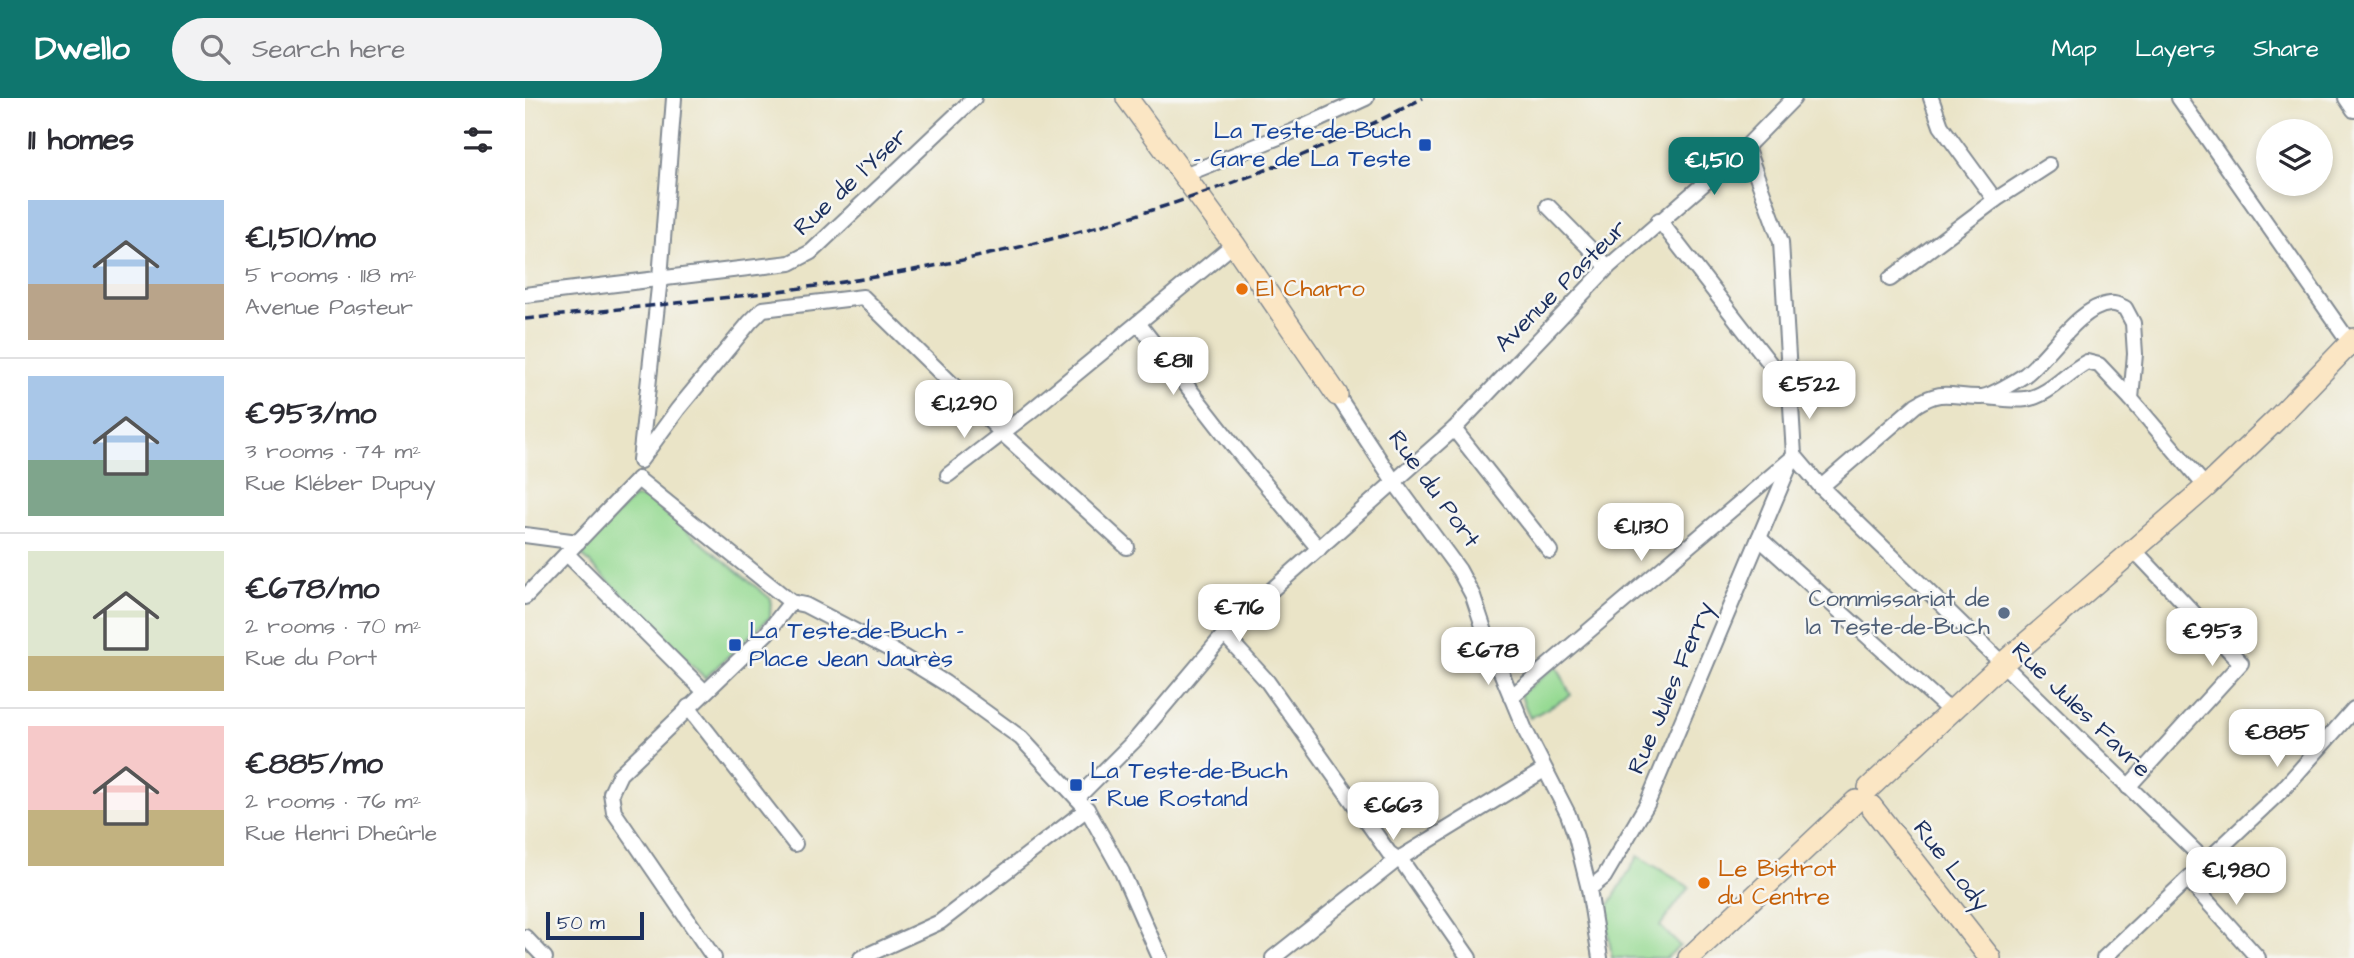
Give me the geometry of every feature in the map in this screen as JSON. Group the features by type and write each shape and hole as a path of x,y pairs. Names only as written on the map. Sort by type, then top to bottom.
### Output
{"street":[{"path":"525,597 638,479 660,278 674,98"},
{"name":"Rue de l'Yser","path":"525,295 790,263 801,259 974,98"},
{"name":"Rue du Port","path":"1127,98 1234,244 1395,483 1459,570 1473,596 1511,696 1572,825 1589,889 1600,958"},
{"path":"1184,175 1294,131 1366,98"},
{"name":"Avenue Pasteur","path":"861,958 940,922 1082,804 1232,625 1454,429 1608,267 1659,220 1747,147 1794,98"},
{"path":"1931,98 1941,126 1995,200"},
{"path":"1689,958 1865,799 1950,711 2206,487 2352,341 2179,98"},
{"path":"2346,98 2354,110"},
{"path":"1511,696 1794,456 1780,242 1747,147"},
{"path":"1890,279 1995,200 2049,165"},
{"path":"1548,206 1608,267"},
{"path":"1659,220 1789,388"},
{"path":"948,475 1027,414 1234,244"},
{"path":"640,461 678,409 763,309 863,298 1001,432 1127,547"},
{"path":"1985,397 2026,374 2099,306 2113,303 2125,308 2133,323 2135,354 2131,399"},
{"path":"1138,323 1236,449 1319,549"},
{"path":"1821,487 1927,397 1941,393 2027,399 2044,393 2073,369 2087,362 2099,365 2206,487"},
{"path":"1454,429 1551,551"},
{"name":"Rue Jules Favre","path":"1794,456 1821,487 2001,665 2206,862"},
{"name":"Rue Jules Ferry","path":"1589,889 1604,877 1647,804 1794,456"},
{"path":"638,479 791,602 805,605 884,646 945,683 1010,728 1082,804 1122,872 1160,958"},
{"path":"525,535 578,542"},
{"path":"1759,538 1950,711"},
{"path":"2128,787 2241,663 2135,551"},
{"path":"566,554 704,691"},
{"path":"714,958 614,813 611,793 619,774 767,633 791,602"},
{"path":"1225,635 1267,681 1389,853 1403,863 1469,958"},
{"path":"688,707 795,844"},
{"path":"2104,958 2284,788 2354,709"},
{"path":"1273,958 1397,860 1544,770"},
{"name":"Rue Lody","path":"1865,799 1990,958"},
{"path":"2188,880 2258,958"},
{"path":"525,937 545,958"}],"green space":[{"path":"633,498 647,498 771,599 770,617 705,678 580,553"},
{"path":"1557,666 1571,695 1530,718 1520,694"},
{"path":"1638,856 1689,887 1660,926 1680,946 1666,958 1612,958 1605,912"}],"railway":[{"path":"525,319 817,286 914,270 1045,241 1175,203 1239,180 1301,156 1423,98"}],"place":[{"name":"La Teste-de-Buch - Gare de La Teste","path":"1425,145"},
{"name":"El Charro","path":"1242,289"},
{"name":"Commissariat de la Teste-de-Buch","path":"2004,613"},
{"name":"La Teste-de-Buch - Place Jean Jaurès","path":"735,645"},
{"name":"La Teste-de-Buch - Rue Rostand","path":"1076,785"},
{"name":"Le Bistrot du Centre","path":"1704,883"}]}
